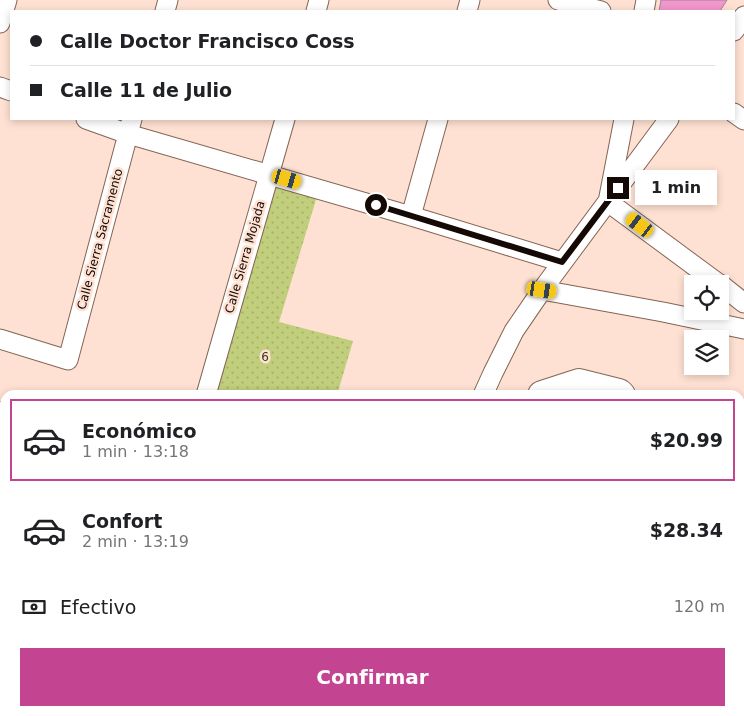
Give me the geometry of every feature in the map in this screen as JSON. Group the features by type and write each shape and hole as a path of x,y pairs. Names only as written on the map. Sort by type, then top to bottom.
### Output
{"highway":[{"path":"558,390 580,383 607,390"}],"street":[{"path":"0,23 7,0"},
{"path":"558,0 597,10"},
{"path":"735,29 744,16"},
{"path":"92,120 130,126 269,174 562,262"},
{"name":"Calle Sierra Mojada","path":"207,390 285,120"},
{"path":"412,216 438,120"},
{"path":"608,202 624,120"},
{"path":"485,390 514,331 562,262 668,120"},
{"name":"Calle Sierra Sacramento","path":"0,339 68,360 130,126"},
{"path":"608,202 708,275"},
{"path":"542,290 654,310 744,329"},
{"path":"729,291 744,303"}],"green space":[{"name":"6","path":"276,184 318,193 279,322 353,341 338,390 214,390"}],"building":[{"path":"661,0 727,0 721,10 659,10"}],"route":[{"path":"376,205 562,262 618,188"}]}
